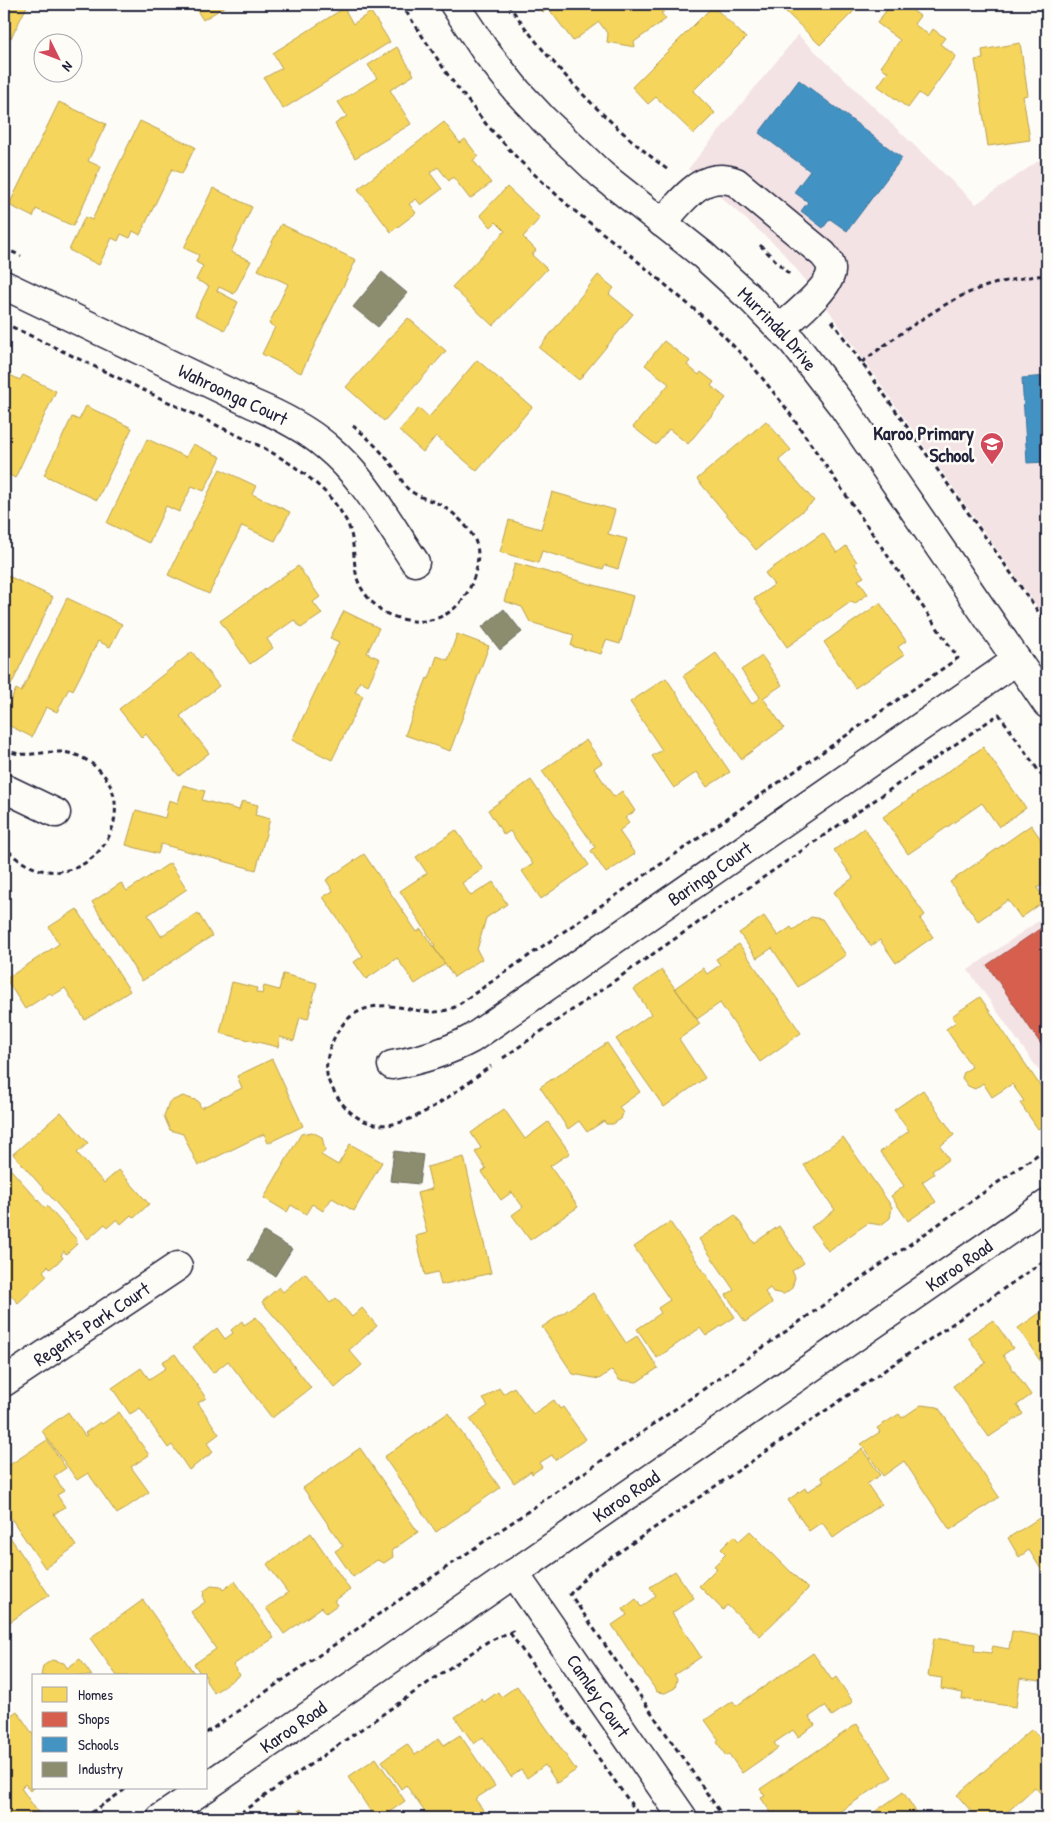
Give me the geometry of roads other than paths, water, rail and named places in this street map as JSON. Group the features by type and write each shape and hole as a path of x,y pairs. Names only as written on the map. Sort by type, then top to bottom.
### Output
{"street":[{"name":"Murrindal Drive","path":"454,4 486,52 517,91 544,120 602,175 730,279 799,350 844,408 1047,704"},
{"path":"662,223 693,189 701,184 726,178 736,182 823,254 829,261 831,269 824,286 780,329"},
{"name":"Wahroonga Court","path":"4,285 278,415 326,445 370,493 415,562"},
{"name":"Baringa Court","path":"392,1066 449,1051 471,1039 1017,660"},
{"path":"4,788 56,813"},
{"name":"Karoo Road","path":"208,1786 1047,1204"},
{"name":"Regents Park Court","path":"4,1382 178,1266"},
{"name":"Camley Court","path":"514,1573 683,1818"},
{"name":"Karoo Road","path":"162,1818 202,1790"}],"place":[{"name":"Karoo Primary School","path":"992,465"}]}
